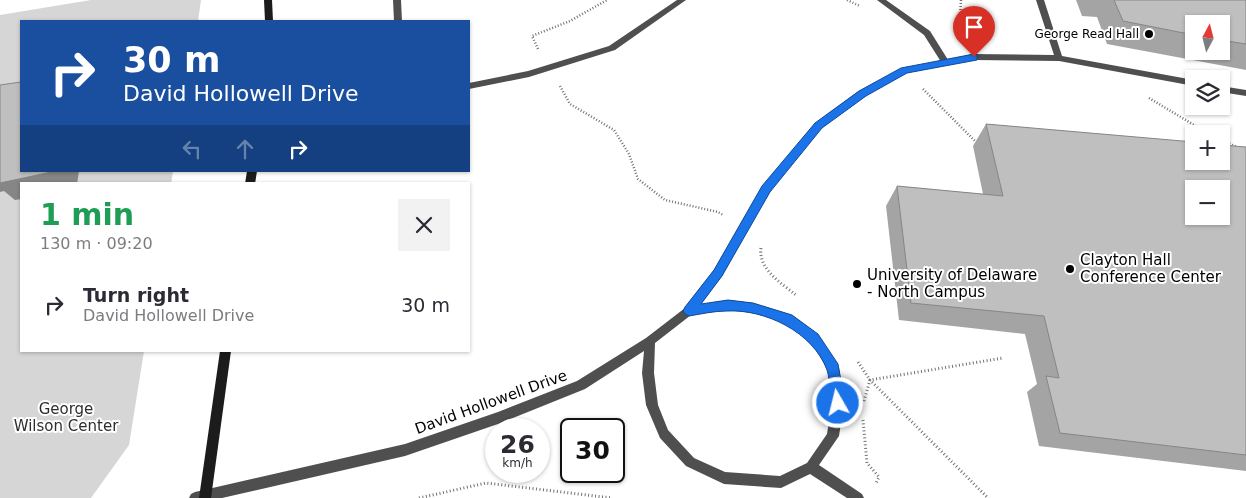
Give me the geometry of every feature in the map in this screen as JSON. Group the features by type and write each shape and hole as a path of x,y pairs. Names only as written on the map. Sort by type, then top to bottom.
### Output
{"main road":[{"path":"268,0 269,20"},
{"path":"202,498 226,352"}],"street":[{"path":"396,0 398,20"},
{"path":"470,86 529,74 612,48 682,0"},
{"path":"881,0 927,33 946,62"},
{"path":"1040,0 1059,58"},
{"name":"David Hollowell Drive","path":"202,498 404,450 498,418 580,385 650,341 689,311 718,273 766,189 818,126 862,93 905,71 974,57 1059,58 1185,81"},
{"path":"1230,90 1246,94"},
{"path":"650,341 648,373 652,405 664,434 690,462 724,478 781,482 811,467 833,436 838,403 833,368 814,338 788,318 753,308 728,305 689,311"},
{"path":"811,467 858,498"}],"path":[{"path":"539,53 532,36 570,21 607,0"},
{"path":"557,81 570,104 614,130 629,154 638,178 665,200 718,212 744,226"},
{"path":"1230,144 1241,149"},
{"path":"862,406 870,380 1003,358"},
{"path":"863,415 864,449 867,463 879,477 871,491"},
{"path":"419,498 486,483 612,498"}],"green space":[{"name":"George Wilson Center","path":"91,0 201,0 198,20 20,20 20,172 173,172 171,182 20,182 20,352 144,352 129,445 91,498 0,498 0,15"}],"building":[{"path":"1114,0 1246,0 1246,44 1230,41 1230,15 1185,15 1185,33 1123,21"},
{"path":"20,82 20,172 51,172 0,183 0,85"},
{"name":"Clayton Hall Conference Center","path":"986,124 1185,141 1185,170 1230,170 1230,146 1246,147 1246,455 1060,433 1046,376 1059,378 1044,316 911,303 897,186 1003,196"}],"place":[{"name":"George Read Hall","path":"1149,34"},
{"name":"Clayton Hall Conference Center","path":"1070,269"},
{"name":"University of Delaware - North Campus","path":"857,284"}],"route":[{"path":"838,403 833,368 814,338 788,318 753,308 728,305 689,311 718,273 766,189 818,126 862,93 905,71 917,67 974,57"}]}
